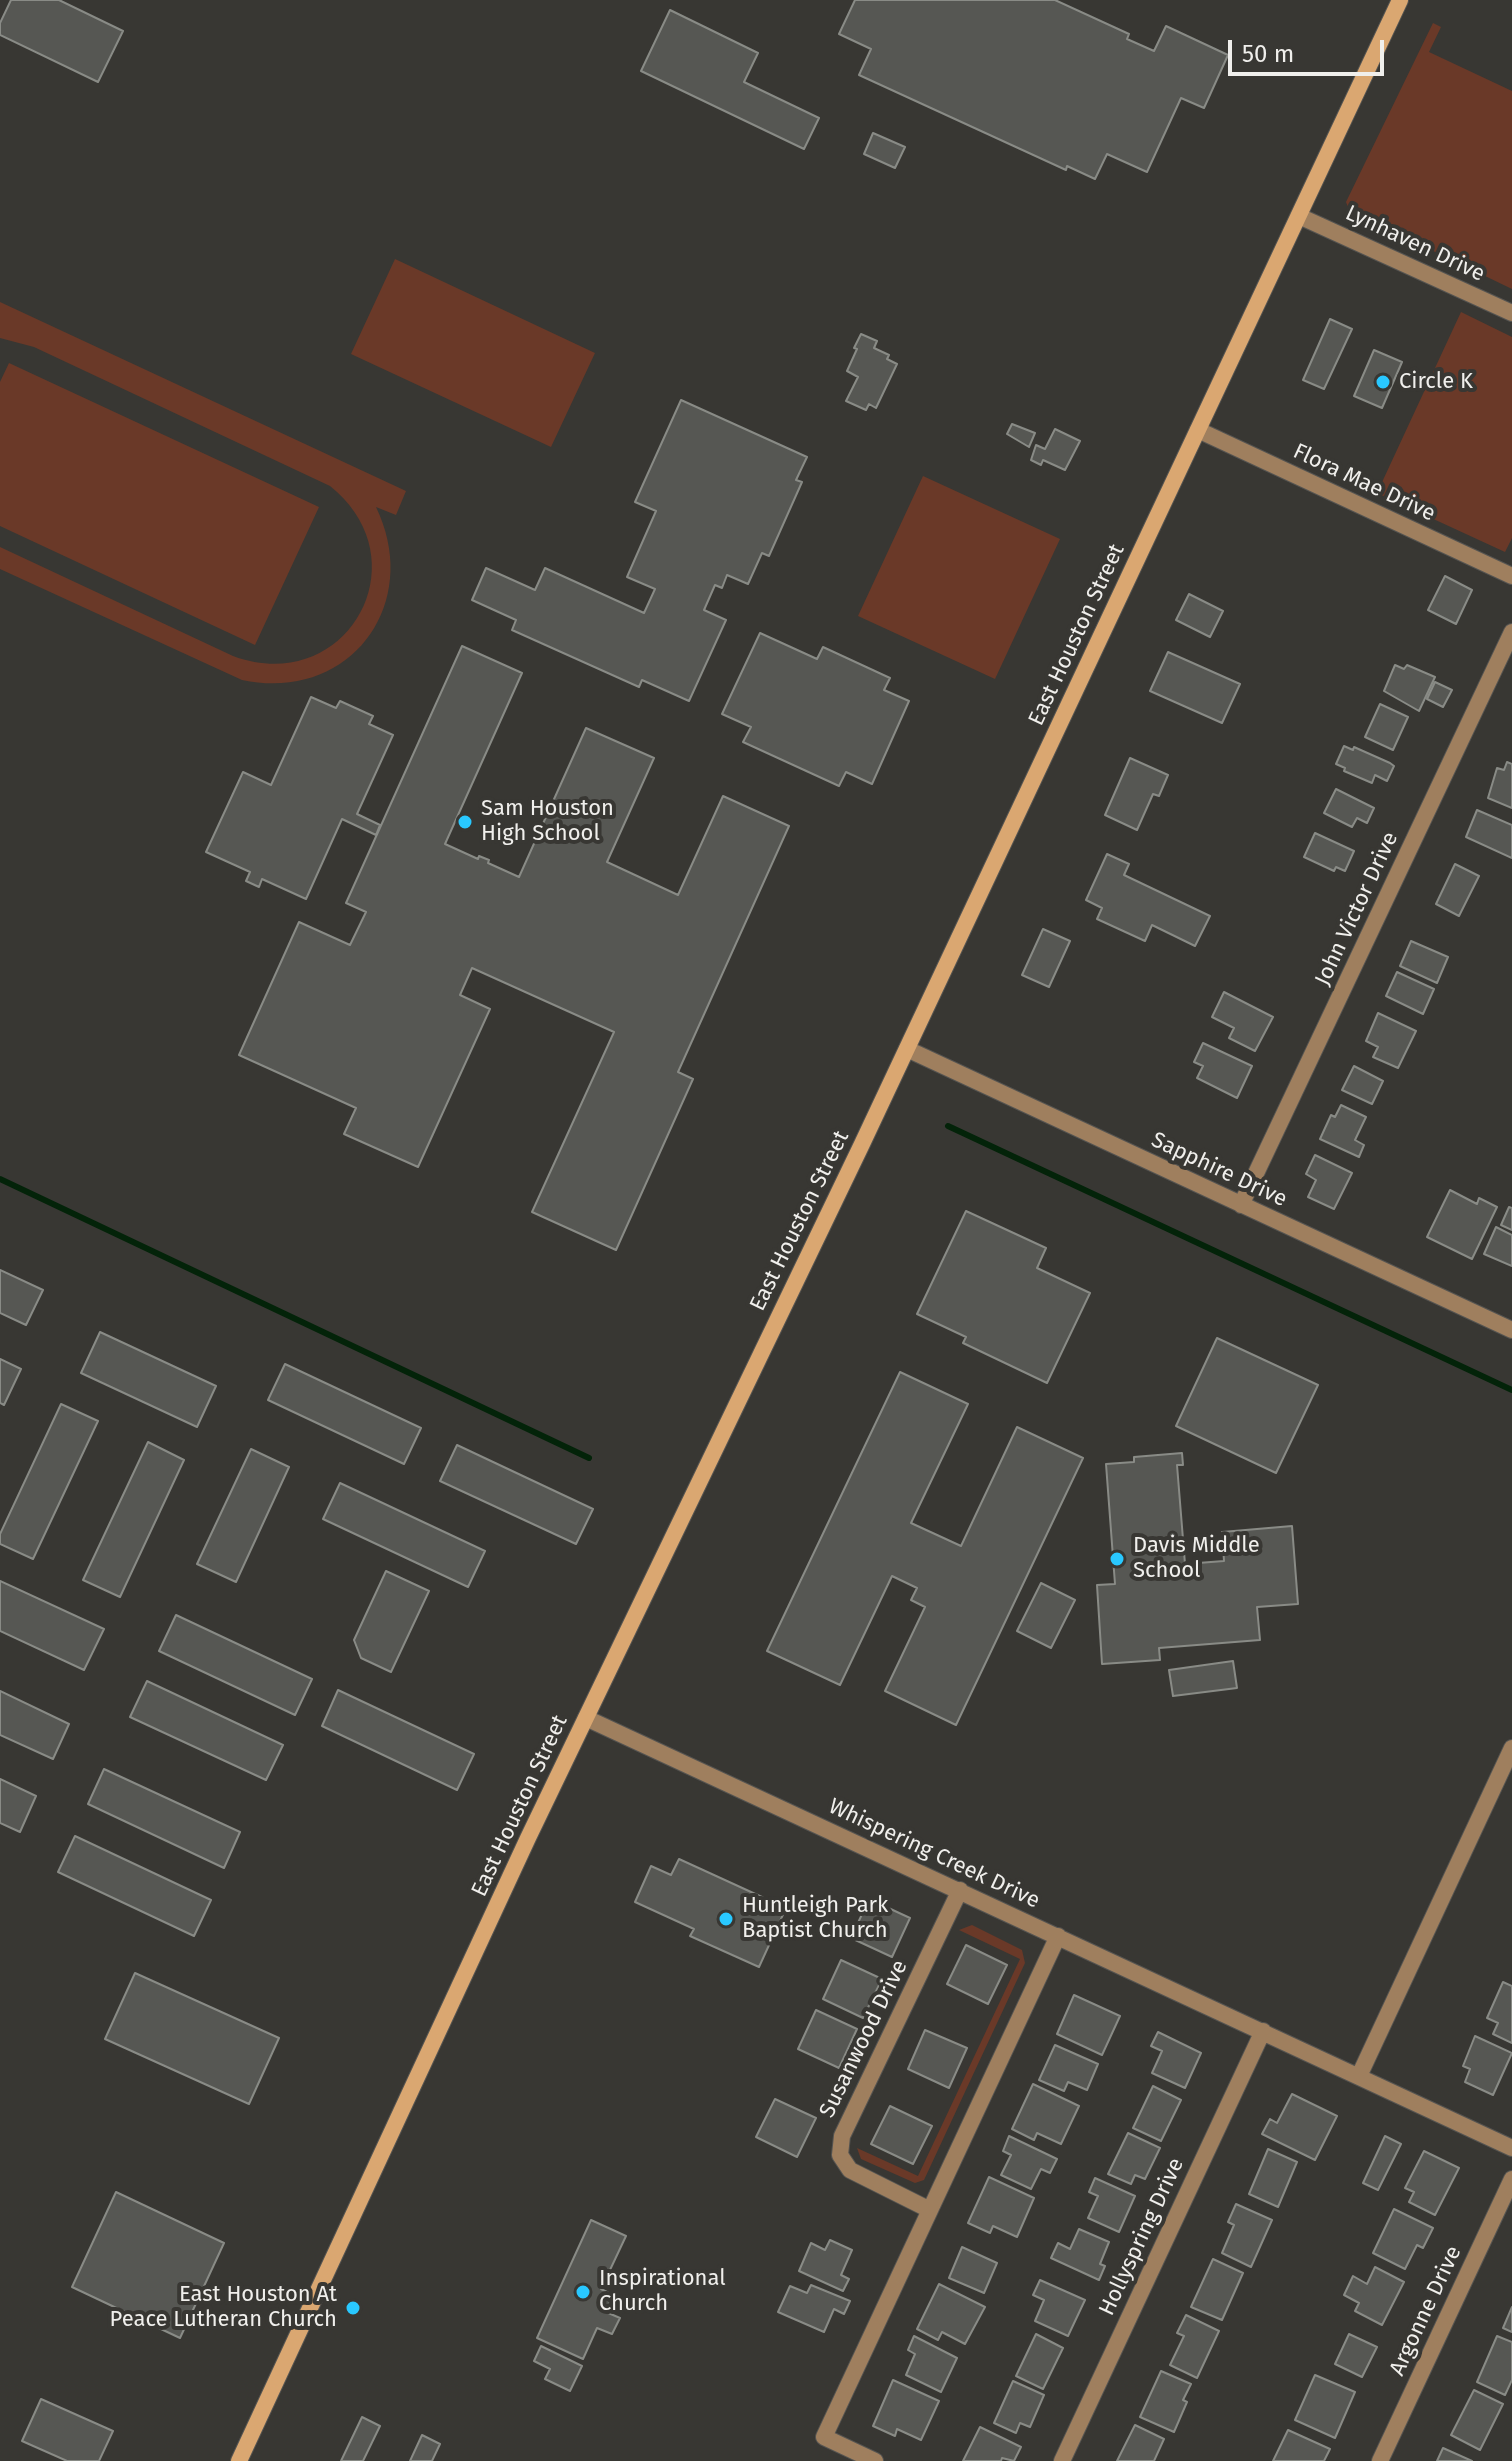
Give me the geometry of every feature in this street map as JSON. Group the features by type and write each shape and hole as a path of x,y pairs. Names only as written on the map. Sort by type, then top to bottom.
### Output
{"main road":[{"name":"East Houston Street","path":"239,2461 586,1718 907,1049 1400,0"}],"street":[{"name":"Lynhaven Drive","path":"1299,216 1512,313"},
{"name":"Flora Mae Drive","path":"1198,430 1512,576"},
{"name":"John Victor Drive","path":"1241,1205 1512,632"},
{"name":"Sapphire Drive","path":"907,1049 1512,1330"},
{"name":"Whispering Creek Drive","path":"586,1718 1359,2076"},
{"path":"1512,1748 1359,2076 1512,2148"},
{"name":"Susanwood Drive","path":"930,2210 850,2170 840,2155 842,2136 960,1890"},
{"path":"875,2461 824,2437 1058,1936"},
{"name":"Hollyspring Drive","path":"1062,2461 1263,2031"},
{"name":"Argonne Drive","path":"1380,2461 1512,2179"}],"shaded area":[{"path":"1433,23 1441,27 1429,52 1512,91 1512,289 1398,234 1395,239 1373,229 1354,215 1346,202"},
{"path":"395,259 595,353 551,447 351,354"},
{"path":"0,302 406,491 396,515 376,507 388,543 390,578 383,610 367,638 344,661 315,676 281,683 242,680 0,569 0,547 233,656 273,664 309,658 338,640 359,615 370,584 370,550 357,517 330,486 34,347 0,338"},
{"path":"1461,312 1512,337 1512,538 1505,552 1377,493"},
{"path":"9,363 319,507 255,645 0,526 0,382"},
{"path":"923,476 1060,539 995,679 858,616"},
{"path":"972,1925 1022,1950 1025,1963 924,2180 915,2183 861,2159 857,2148 918,2176 1020,1959 959,1930"}],"building":[{"path":"11,0 59,0 123,31 98,82 0,35 0,23"},
{"path":"855,0 1055,0 1129,34 1127,39 1154,51 1166,26 1228,55 1204,108 1181,98 1147,172 1107,154 1095,179 1067,166 1066,170 859,75 871,49 839,34"},
{"path":"670,10 758,53 744,82 819,118 804,149 641,71"},
{"path":"873,133 905,147 895,168 864,154"},
{"path":"1330,319 1352,329 1324,389 1303,380"},
{"path":"861,334 877,341 874,348 889,355 887,359 897,364 876,408 869,404 866,410 846,401 858,377 847,371"},
{"path":"1374,350 1402,362 1382,408 1354,396"},
{"path":"681,400 807,457 796,480 802,482 769,556 762,553 748,584 727,575 722,588 715,585 704,610 726,620 689,701 642,680 639,687 512,630 516,620 472,600 486,568 535,590 545,568 644,613 655,589 627,577 656,511 635,502"},
{"path":"1012,424 1035,433 1029,447 1007,434"},
{"path":"1055,429 1080,441 1065,470 1043,460 1041,465 1031,460 1036,445 1045,449"},
{"path":"1445,576 1472,590 1456,624 1428,610"},
{"path":"1189,594 1223,611 1210,637 1176,620"},
{"path":"760,633 817,659 823,647 890,678 884,690 909,701 872,784 846,772 839,786 743,742 751,727 722,714"},
{"path":"462,646 522,673 445,844 478,859 479,856 489,860 488,863 519,877 586,728 654,758 607,862 678,895 723,796 789,826 678,1072 693,1079 616,1250 532,1212 614,1032 472,968 460,995 490,1009 418,1167 344,1134 356,1108 239,1055 299,922 350,945 366,912 346,903"},
{"path":"1168,652 1240,684 1222,723 1150,691"},
{"path":"1395,665 1404,669 1407,665 1435,677 1419,711 1384,691"},
{"path":"1435,682 1452,690 1443,707 1427,699"},
{"path":"311,697 336,708 340,701 373,716 369,724 393,735 357,814 380,825 376,835 342,819 306,899 262,879 259,887 246,881 250,872 206,852 243,772 271,785"},
{"path":"1380,704 1408,717 1393,750 1365,737"},
{"path":"1344,746 1353,750 1354,747 1394,766 1387,781 1375,775 1372,783 1344,771 1345,768 1336,764"},
{"path":"1130,758 1168,775 1159,796 1153,794 1137,830 1105,815"},
{"path":"1507,762 1512,764 1512,808 1488,798 1497,768 1504,770"},
{"path":"1336,789 1374,808 1367,823 1357,818 1352,827 1324,813"},
{"path":"1477,810 1512,825 1512,858 1466,837"},
{"path":"1315,833 1354,851 1345,871 1336,867 1334,871 1304,857"},
{"path":"1107,854 1129,864 1124,875 1210,916 1195,946 1152,925 1145,941 1097,919 1102,908 1086,900"},
{"path":"1455,864 1479,876 1459,916 1436,904"},
{"path":"1043,929 1070,941 1049,987 1022,975"},
{"path":"1411,941 1448,957 1437,983 1400,966"},
{"path":"1397,972 1434,989 1423,1014 1386,996"},
{"path":"1224,992 1273,1017 1255,1051 1229,1038 1234,1028 1212,1017"},
{"path":"1378,1013 1416,1031 1398,1068 1373,1057 1378,1047 1366,1041"},
{"path":"1203,1043 1252,1066 1237,1098 1197,1078 1203,1066 1194,1062"},
{"path":"1354,1066 1383,1081 1372,1104 1342,1090"},
{"path":"1341,1105 1366,1117 1355,1140 1364,1145 1359,1157 1320,1139 1331,1115 1335,1117"},
{"path":"1315,1155 1352,1173 1334,1209 1308,1197 1316,1180 1306,1174"},
{"path":"1450,1190 1477,1204 1479,1198 1497,1207 1472,1259 1427,1237"},
{"path":"1509,1207 1512,1208 1512,1230 1501,1225"},
{"path":"966,1211 1046,1248 1037,1268 1090,1293 1047,1383 963,1343 966,1337 917,1314"},
{"path":"1496,1227 1512,1235 1512,1266 1484,1254"},
{"path":"0,1270 43,1290 26,1325 0,1313"},
{"path":"100,1332 216,1386 197,1427 81,1373"},
{"path":"1217,1338 1318,1385 1276,1473 1176,1426"},
{"path":"0,1359 21,1369 4,1405 0,1403"},
{"path":"285,1364 421,1428 404,1464 268,1400"},
{"path":"900,1372 968,1404 911,1523 961,1546 1017,1427 1083,1458 956,1725 885,1691 925,1607 911,1600 917,1588 892,1576 840,1685 767,1651"},
{"path":"61,1404 98,1421 33,1559 0,1544 0,1534"},
{"path":"148,1442 184,1460 120,1597 83,1580"},
{"path":"457,1445 593,1509 576,1544 440,1481"},
{"path":"251,1449 289,1467 236,1582 197,1564"},
{"path":"1182,1453 1183,1465 1177,1465 1185,1564 1224,1561 1222,1532 1292,1526 1298,1604 1257,1607 1260,1640 1159,1648 1160,1660 1102,1664 1097,1585 1115,1584 1106,1464 1134,1462 1134,1457"},
{"path":"340,1483 485,1551 468,1587 323,1519"},
{"path":"386,1571 429,1591 391,1672 361,1658 354,1640"},
{"path":"0,1581 104,1629 84,1670 0,1631"},
{"path":"1041,1583 1075,1600 1051,1648 1017,1631"},
{"path":"176,1615 312,1679 295,1715 159,1651"},
{"path":"1233,1661 1237,1688 1173,1696 1169,1670"},
{"path":"147,1681 283,1745 266,1780 130,1717"},
{"path":"338,1690 474,1754 457,1790 322,1726"},
{"path":"0,1691 69,1724 53,1759 0,1735"},
{"path":"104,1769 240,1832 224,1868 88,1804"},
{"path":"0,1779 36,1796 20,1832 0,1823"},
{"path":"75,1836 211,1900 194,1936 58,1872"},
{"name":"Huntleigh Park Baptist Church","path":"679,1859 786,1908 759,1967 690,1936 694,1929 635,1902 651,1866 671,1875"},
{"path":"869,1899 910,1918 892,1957 851,1938"},
{"path":"966,1945 1007,1965 988,2004 947,1984"},
{"path":"841,1960 882,1979 863,2018 823,1999"},
{"path":"135,1973 279,2038 249,2104 105,2039"},
{"path":"1503,1982 1512,1986 1512,2043 1493,2034 1498,2023 1487,2018"},
{"path":"1074,1995 1120,2016 1102,2055 1057,2034"},
{"path":"816,2010 857,2029 839,2068 798,2049"},
{"path":"925,2030 967,2048 949,2088 908,2069"},
{"path":"1158,2032 1201,2053 1185,2088 1152,2073 1162,2051 1151,2046"},
{"path":"1475,2036 1512,2053 1493,2095 1465,2082 1470,2069 1463,2066"},
{"path":"1055,2045 1098,2064 1087,2090 1068,2082 1064,2091 1039,2080"},
{"path":"1033,2084 1079,2106 1061,2144 1037,2133 1034,2140 1012,2129"},
{"path":"1153,2086 1181,2100 1161,2141 1133,2128"},
{"path":"1292,2094 1337,2116 1315,2160 1262,2134 1270,2119 1277,2123"},
{"path":"775,2099 816,2118 797,2157 756,2137"},
{"path":"890,2106 932,2126 913,2164 871,2144"},
{"path":"1128,2133 1160,2148 1145,2179 1135,2175 1131,2184 1108,2174"},
{"path":"1009,2136 1057,2159 1050,2173 1041,2169 1031,2189 1001,2175 1011,2155 1003,2151"},
{"path":"1385,2136 1401,2144 1378,2190 1363,2183"},
{"path":"1268,2149 1297,2162 1278,2207 1249,2194"},
{"path":"1424,2151 1459,2168 1435,2215 1409,2202 1414,2192 1405,2188"},
{"path":"989,2177 1034,2198 1017,2237 993,2226 990,2233 968,2223"},
{"path":"1095,2178 1135,2196 1119,2232 1088,2218 1098,2196 1089,2192"},
{"path":"116,2192 224,2243 180,2338 72,2287"},
{"path":"1236,2204 1272,2220 1251,2267 1222,2253 1234,2225 1228,2222"},
{"path":"1394,2209 1433,2228 1423,2248 1417,2245 1405,2269 1373,2253"},
{"name":"Inspirational Church","path":"591,2220 626,2236 601,2289 613,2295 606,2312 620,2318 612,2334 597,2328 583,2359 537,2338"},
{"path":"1079,2229 1109,2242 1100,2264 1105,2266 1099,2280 1051,2258 1058,2243 1070,2249"},
{"path":"830,2240 852,2250 841,2275 849,2279 843,2291 799,2271 811,2243 825,2250"},
{"path":"962,2247 997,2263 984,2293 949,2278"},
{"path":"1213,2259 1243,2273 1222,2320 1191,2307"},
{"path":"1375,2267 1404,2282 1382,2325 1355,2311 1359,2303 1344,2295 1353,2276 1367,2284"},
{"path":"1040,2280 1085,2300 1068,2336 1035,2321 1044,2300 1033,2295"},
{"path":"939,2284 985,2307 965,2344 942,2332 938,2340 917,2329"},
{"path":"811,2285 850,2301 844,2314 834,2309 824,2332 778,2312 790,2286 807,2293"},
{"path":"1512,2307 1512,2332 1503,2328"},
{"path":"1186,2315 1219,2331 1197,2378 1170,2365 1184,2336 1177,2333"},
{"path":"1036,2334 1063,2348 1043,2389 1016,2376"},
{"path":"1349,2334 1377,2347 1362,2377 1335,2364"},
{"path":"914,2336 957,2358 941,2392 906,2375 915,2354 908,2350"},
{"path":"1497,2336 1512,2342 1512,2380 1505,2395 1477,2382"},
{"path":"541,2346 582,2366 570,2391 545,2379 550,2369 534,2361"},
{"path":"1161,2371 1191,2384 1174,2432 1140,2417"},
{"path":"1315,2375 1355,2392 1335,2438 1295,2420"},
{"path":"893,2380 939,2401 921,2440 897,2429 895,2436 873,2426"},
{"path":"1013,2381 1044,2395 1030,2427 1020,2423 1016,2433 994,2423"},
{"path":"1474,2390 1503,2404 1480,2450 1451,2435"},
{"path":"41,2399 113,2431 99,2461 67,2461 22,2441"},
{"path":"362,2417 380,2426 363,2461 341,2461"},
{"path":"1135,2425 1164,2439 1154,2461 1117,2461"},
{"path":"980,2427 1021,2447 1014,2461 1002,2458 1001,2461 963,2461"},
{"path":"1288,2430 1330,2449 1324,2461 1273,2461"},
{"path":"422,2435 440,2444 432,2461 410,2461"},
{"path":"1443,2448 1472,2461 1437,2461"}],"waterway":[{"path":"948,1126 1512,1390"},
{"path":"0,1179 589,1458"}],"place":[{"name":"Circle K","path":"1383,382"},
{"name":"Sam Houston High School","path":"465,822"},
{"name":"Davis Middle School","path":"1117,1559"},
{"name":"Huntleigh Park Baptist Church","path":"726,1919"},
{"name":"Inspirational Church","path":"583,2292"},
{"name":"East Houston At Peace Lutheran Church","path":"353,2308"}]}
